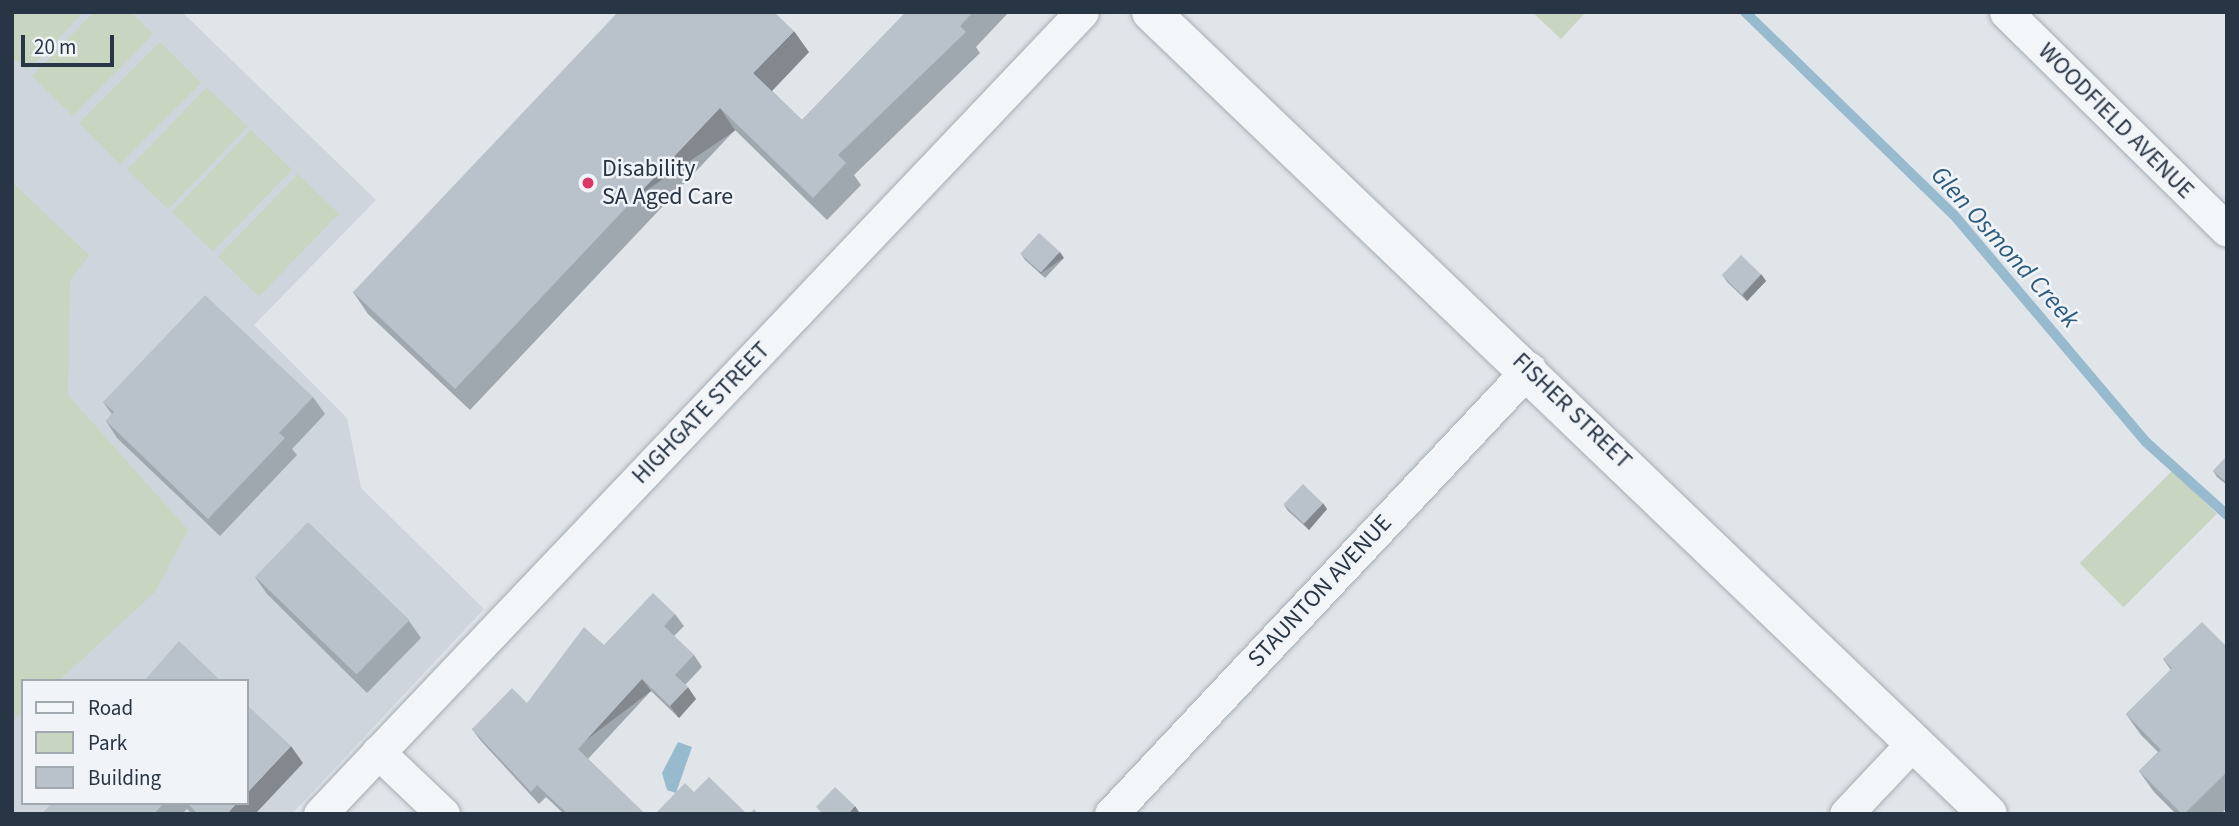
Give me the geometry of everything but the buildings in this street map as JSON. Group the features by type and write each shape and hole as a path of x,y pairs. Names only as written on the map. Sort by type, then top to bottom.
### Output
{"street":[{"name":"HIGHGATE STREET","path":"320,814 1082,12"},
{"name":"FISHER STREET","path":"1151,12 1529,369 1988,814"},
{"name":"WOODFIELD AVENUE","path":"2006,12 2227,230"},
{"name":"STAUNTON AVENUE","path":"1111,814 1529,369"},
{"path":"1846,814 1913,743"},
{"path":"378,752 443,814"}],"shaded area":[{"path":"12,12 182,12 376,200 254,325 347,418 361,488 484,609 292,814 12,814"}],"green space":[{"path":"12,12 84,12 27,71 12,57"},
{"path":"94,12 131,12 153,34 73,116 32,76"},
{"path":"1532,12 1586,12 1561,39"},
{"path":"160,42 201,83 120,164 79,123"},
{"path":"207,87 248,127 168,209 127,170"},
{"path":"251,130 292,170 213,252 172,212"},
{"path":"298,174 339,214 259,296 218,257"},
{"path":"12,182 89,255 70,281 68,395 188,530 155,592 76,665 60,679 21,679 21,714 12,721"},
{"path":"2173,470 2217,514 2124,607 2080,563"}],"water":[{"path":"678,742 692,747 676,793 667,790 662,773"}],"waterway":[{"name":"Glen Osmond Creek","path":"1745,12 1954,215 2146,442 2227,515"}],"place":[{"name":"Disability SA Aged Care","path":"588,183"}]}
